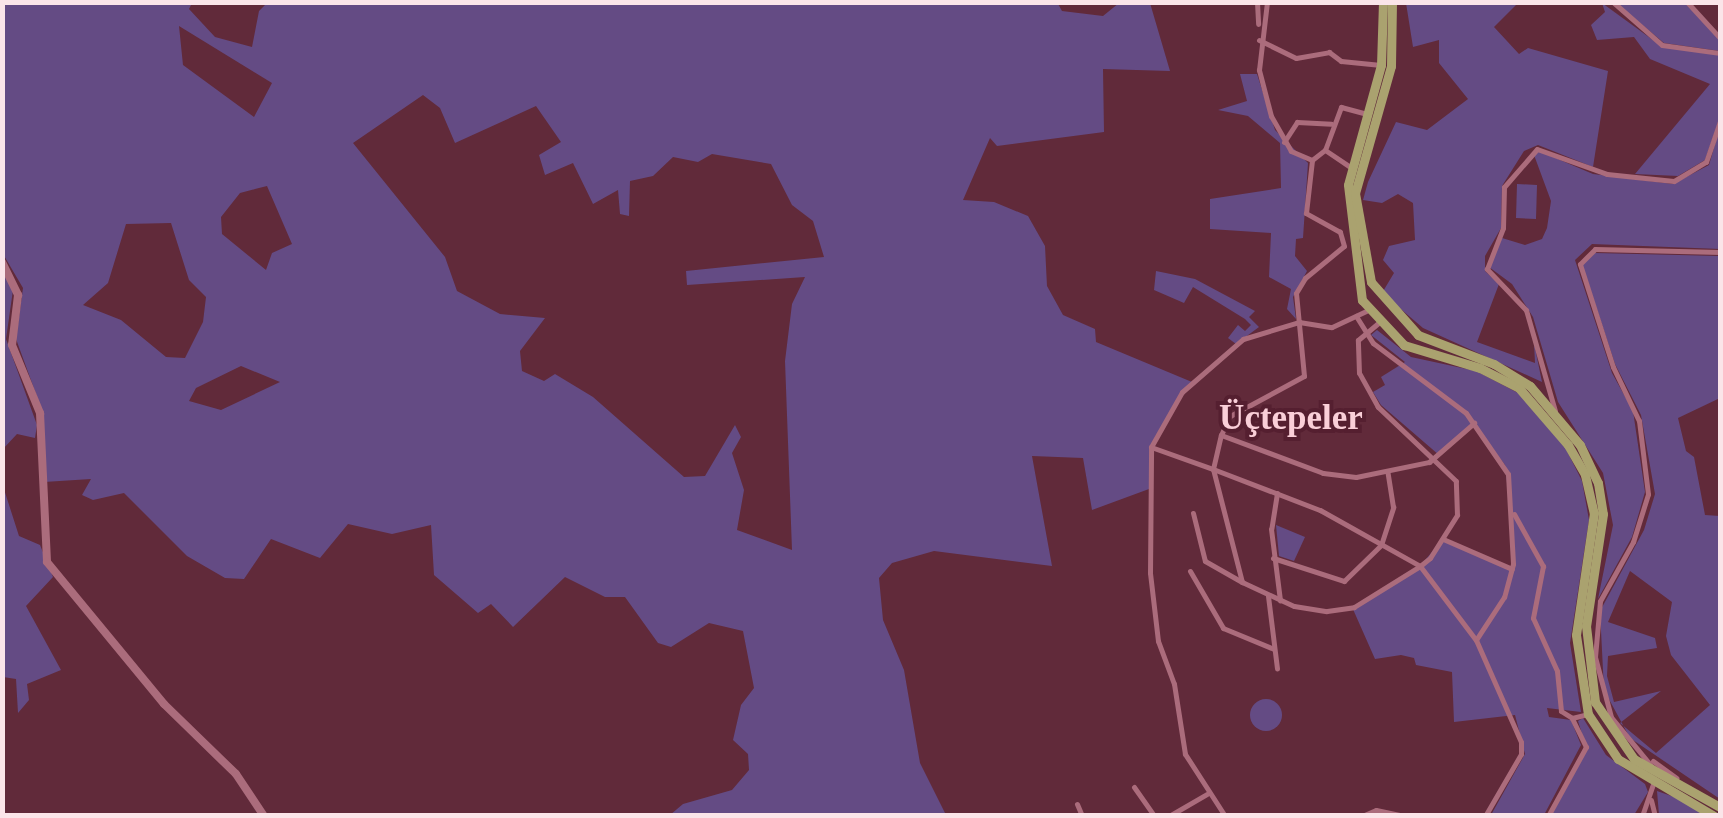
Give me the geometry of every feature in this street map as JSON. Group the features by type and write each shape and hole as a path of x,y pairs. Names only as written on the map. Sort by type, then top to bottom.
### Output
{"main road":[{"path":"1383,2 1381,66 1352,168 1349,243 1356,282 1378,324 1409,348 1480,368 1519,388 1546,414 1581,466 1594,514 1576,643 1588,714 1611,751 1686,786 1720,807"},
{"path":"1392,2 1390,66 1355,193 1365,266 1388,306 1427,340 1497,365 1537,392 1583,450 1601,496 1602,541 1586,626 1592,693 1613,736 1651,772 1714,816"},
{"path":"1369,312 1388,306"},
{"path":"1378,324 1388,306"}],"street":[{"path":"1257,2 1259,76 1284,142 1312,160"},
{"path":"1259,40 1267,2"},
{"path":"1613,2 1662,44 1720,53"},
{"path":"1687,2 1720,38"},
{"path":"1259,40 1296,58 1329,52 1342,61 1381,66"},
{"path":"1242,582 1213,469 1221,435 1236,412 1287,391 1304,376 1298,322 1301,282 1349,243 1340,232 1316,224 1304,208 1312,160 1325,150 1331,124 1341,108 1368,114"},
{"path":"1555,412 1526,310 1486,266 1503,228 1503,189 1520,162 1541,148 1607,174 1674,180 1706,162 1720,121"},
{"path":"1284,142 1298,122 1331,124"},
{"path":"1325,150 1352,168"},
{"path":"1654,816 1651,772 1644,755 1607,708 1594,635 1600,602 1647,505 1640,428 1580,264 1595,249 1720,252"},
{"path":"2,262 18,295 12,345 41,419 47,562 161,702 236,774 264,816"},
{"path":"1225,816 1207,794 1185,754 1174,684 1158,641 1150,574 1151,448 1166,415 1198,376 1243,339 1298,322 1327,328 1369,312"},
{"path":"1356,316 1366,331 1474,423 1504,466 1512,512 1512,569 1504,597 1476,640"},
{"path":"1194,513 1205,561 1268,596 1311,610 1352,607 1420,566 1443,539 1459,499 1456,480 1437,456 1378,407 1356,365 1356,347 1366,331 1378,324"},
{"path":"1537,392 1548,378"},
{"path":"1221,435 1336,476 1387,471 1437,456 1474,423"},
{"path":"1151,448 1277,493 1420,566 1476,640 1522,747 1485,816"},
{"path":"1274,558 1344,581 1380,545 1394,499 1387,471"},
{"path":"1277,493 1274,558 1280,600"},
{"path":"1512,512 1543,566 1533,618 1557,671 1561,711 1572,718 1586,746 1548,816"},
{"path":"1443,539 1512,569"},
{"path":"1190,570 1223,628 1274,648"},
{"path":"1268,596 1277,668"},
{"path":"1572,718 1588,714"},
{"path":"1640,816 1650,794 1651,772"},
{"path":"1134,787 1154,816"},
{"path":"1169,816 1207,794"},
{"path":"1640,816 1652,800"},
{"path":"1077,804 1082,816"},
{"path":"1362,816 1376,810 1405,816"}],"shaded area":[{"path":"268,2 1057,2 1062,11 1103,16 1119,3 1150,3 1170,71 1103,69 1104,132 997,146 990,138 963,200 994,202 1028,216 1045,246 1047,286 1063,315 1095,329 1096,342 1192,382 1155,437 1149,489 1092,510 1083,458 1032,456 1052,566 934,551 892,563 879,578 883,620 904,670 920,763 946,815 670,815 683,804 732,790 749,770 748,754 733,740 741,705 754,688 743,631 709,623 671,647 658,643 625,597 605,597 565,577 513,627 491,604 478,613 434,575 431,525 392,534 348,524 320,558 271,539 244,579 225,578 187,556 124,493 93,500 82,495 91,479 44,482 44,416 16,339 23,288 3,254 3,3 192,3 189,9 215,37 252,47 259,11","holes":["179,26 272,83 254,117 183,65","423,95 440,108 455,143 536,106 561,142 539,155 545,175 573,163 593,204 618,190 620,214 629,216 630,181 653,176 673,157 698,162 712,154 771,164 792,205 813,221 824,257 686,271 687,285 805,277 792,304 785,361 792,550 737,530 744,490 732,453 741,437 735,425 705,476 684,477 593,397 555,374 544,381 522,371 520,351 545,318 500,314 457,291 445,257 353,143","267,186 292,244 272,253 266,270 222,234 221,217 240,193","171,223 189,280 206,297 203,322 185,358 166,357 121,320 83,305 108,283 126,224","241,366 280,382 221,410 189,401 196,388"]},
{"path":"1406,3 1518,3 1494,27 1519,54 1528,48 1608,71 1593,167 1538,145 1524,151 1502,186 1501,228 1485,256 1485,271 1499,284 1477,342 1535,363 1534,343 1542,382 1423,328 1382,293 1394,273 1383,260 1389,246 1415,240 1413,203 1398,194 1382,203 1363,200 1368,182 1396,122 1427,130 1468,99 1439,63 1439,40 1413,47"},
{"path":"1602,3 1657,43 1720,55 1720,117 1705,160 1678,176 1635,174 1710,84 1650,59 1634,37 1597,40 1591,25 1605,12"},
{"path":"1616,3 1685,3 1720,40 1720,51 1664,43"},
{"path":"1240,74 1257,74 1275,130 1308,163 1303,238 1296,239 1295,256 1307,271 1293,297 1296,319 1287,309 1291,289 1269,277 1271,233 1210,229 1210,199 1281,188 1280,143 1248,116 1218,110 1247,101"},
{"path":"1720,127 1720,249 1592,244 1575,260 1612,373 1633,411 1645,492 1632,537 1598,599 1613,525 1603,473 1558,402 1533,317 1512,284 1489,267 1502,238 1525,245 1542,239 1547,228 1551,201 1534,155 1539,151 1593,174 1673,184 1709,165"},
{"path":"1517,184 1537,185 1536,219 1516,218"},
{"path":"1595,253 1720,256 1720,398 1678,418 1686,451 1694,457 1705,515 1720,516 1720,799 1630,738 1623,726 1656,753 1710,705 1671,655 1666,636 1672,602 1630,571 1608,622 1655,638 1657,648 1608,656 1607,676 1614,702 1661,691 1621,722 1604,690 1600,611 1644,530 1655,494 1641,415 1615,364 1582,264"},
{"path":"2,268 13,290 6,339 37,425 35,438 17,434 3,449"},
{"path":"1156,271 1195,279 1255,311 1249,317 1259,327 1236,344 1228,338 1238,325 1245,331 1251,325 1245,319 1193,287 1184,303 1154,290"},
{"path":"1377,330 1411,357 1476,371 1522,395 1565,447 1582,481 1589,520 1570,643 1581,712 1547,708 1549,717 1571,720 1581,745 1544,815 1491,815 1525,754 1515,715 1454,722 1452,672 1416,665 1414,658 1401,655 1375,659 1352,607 1420,566 1443,539 1511,569 1514,544 1505,465 1474,424 1439,455 1381,405 1373,392 1385,385 1381,377 1405,362 1371,335"},
{"path":"2,483 19,536 40,545 53,577 26,606 61,670 27,684 29,700 18,713 16,679 3,677"},
{"path":"1276,525 1305,537 1294,561 1279,556"},
{"path":"1266,699 1278,703 1282,715 1278,727 1266,731 1254,727 1250,715 1254,703"},
{"path":"1583,718 1606,755 1645,784 1648,792 1634,815 1551,816 1587,750 1578,721"},
{"path":"1657,791 1683,800 1709,815 1659,815"}],"district":[{"name":"Üçtepeler","path":"1291,418"}]}
